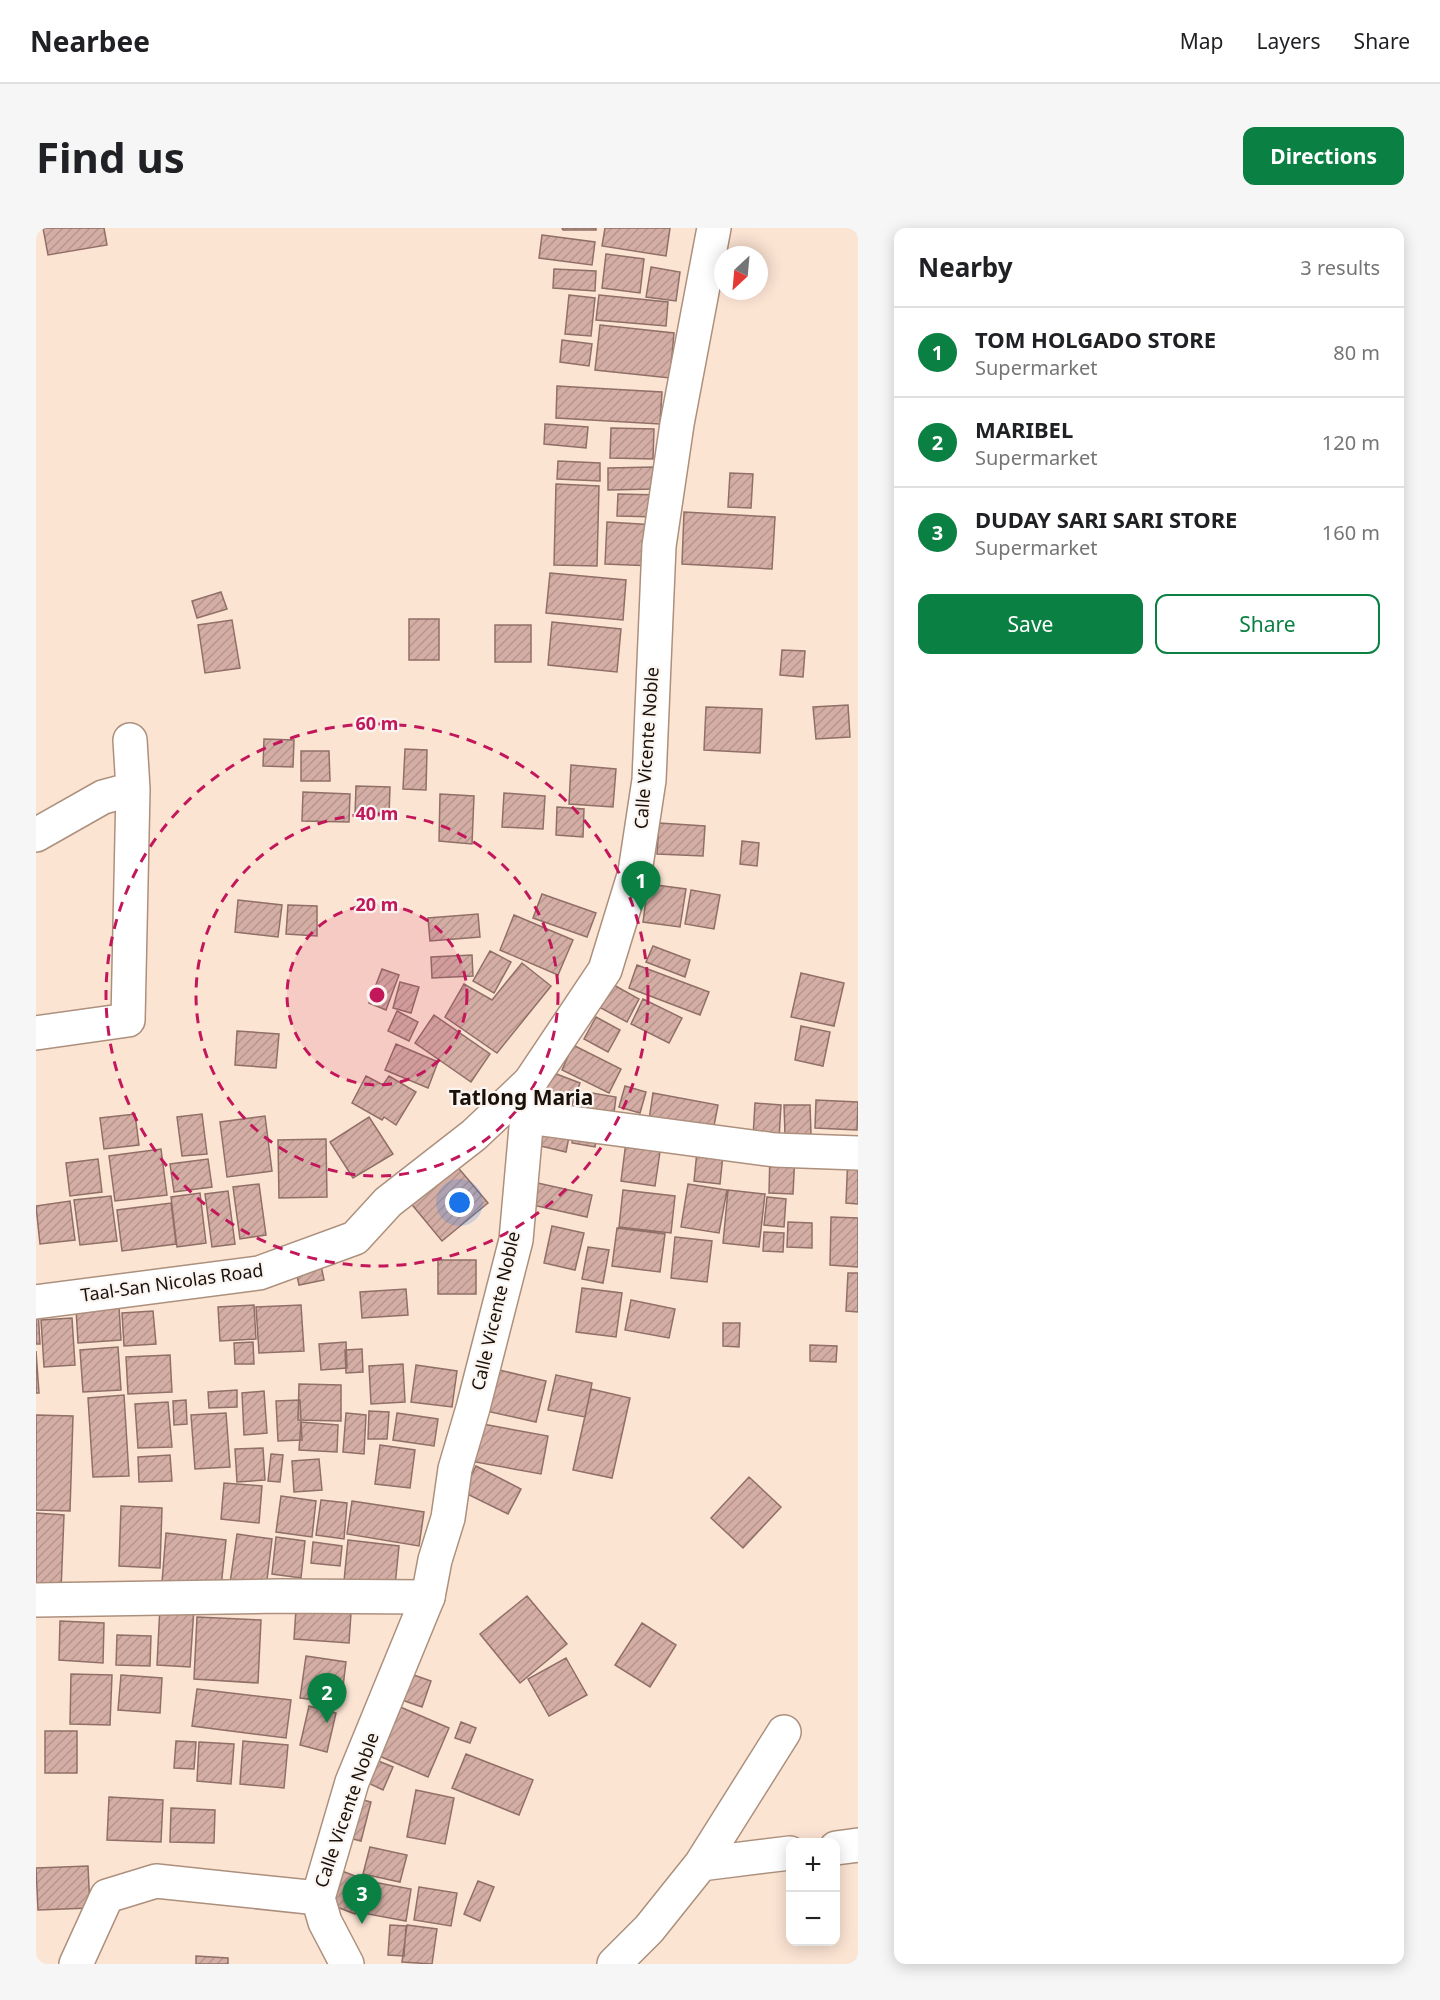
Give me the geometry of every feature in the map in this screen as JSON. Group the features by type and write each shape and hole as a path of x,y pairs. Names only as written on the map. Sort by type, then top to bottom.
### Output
{"street":[{"name":"Calle Vicente Noble","path":"347,1964 325,1922 318,1898 352,1782 428,1598 435,1560 448,1518 455,1469 516,1240 530,1082 605,970 635,872 649,780 659,546 677,424 714,228"},
{"path":"36,1033 128,1020 133,789 130,740"},
{"path":"36,835 103,797 133,789"},
{"name":"Taal-San Nicolas Road","path":"36,1302 259,1273 355,1238 388,1202 474,1135 530,1082"},
{"path":"527,1117 775,1150 858,1153"},
{"path":"36,1600 280,1596 428,1598"},
{"path":"614,1964 649,1929 701,1864 784,1732"},
{"path":"840,1847 858,1845"},
{"path":"701,1864 786,1853"},
{"path":"76,1964 107,1896 156,1881 318,1898"}],"building":[{"path":"43,228 104,228 107,245 48,255"},
{"path":"562,228 596,228 596,230 563,230"},
{"path":"605,228 670,228 666,256 602,246"},
{"path":"542,235 595,242 592,265 539,258"},
{"path":"606,254 644,259 640,293 602,288"},
{"path":"651,267 680,272 676,301 646,297"},
{"path":"554,269 596,271 595,291 553,288"},
{"path":"569,295 595,298 591,336 565,334"},
{"path":"599,295 668,302 666,326 596,320"},
{"path":"600,325 674,333 670,378 595,370"},
{"path":"562,340 592,344 589,366 560,362"},
{"path":"557,386 662,392 660,424 556,418"},
{"path":"545,424 588,427 586,448 544,444"},
{"path":"611,428 654,429 653,459 610,458"},
{"path":"558,461 600,463 600,481 557,479"},
{"path":"655,467 655,489 608,490 608,468"},
{"path":"730,473 753,474 751,508 728,507"},
{"path":"556,484 599,486 597,566 554,565"},
{"path":"618,494 660,495 659,517 617,516"},
{"path":"684,512 775,517 772,569 682,564"},
{"path":"607,522 656,525 654,566 605,564"},
{"path":"550,573 626,580 623,620 546,613"},
{"path":"221,592 227,609 197,618 192,601"},
{"path":"409,619 439,619 439,660 409,660"},
{"path":"232,620 240,668 205,673 198,625"},
{"path":"552,622 621,629 617,672 548,665"},
{"path":"495,625 531,625 531,662 495,662"},
{"path":"782,650 805,651 803,677 780,675"},
{"path":"848,705 850,737 816,739 813,707"},
{"path":"706,707 762,709 760,753 704,750"},
{"path":"264,739 294,740 293,767 263,766"},
{"path":"405,749 427,750 426,790 403,789"},
{"path":"301,751 329,751 330,781 301,781"},
{"path":"571,765 616,769 613,807 569,804"},
{"path":"356,786 390,787 389,816 355,815"},
{"path":"303,792 350,794 349,822 302,821"},
{"path":"504,793 545,796 543,829 502,827"},
{"path":"440,794 474,796 472,844 439,841"},
{"path":"557,807 584,809 583,837 556,835"},
{"path":"659,823 705,826 703,856 657,854"},
{"path":"742,841 759,843 757,866 740,864"},
{"path":"648,884 686,889 680,927 643,922"},
{"path":"691,890 720,895 714,929 685,924"},
{"path":"542,894 596,913 587,937 533,918"},
{"path":"238,900 282,905 278,937 235,932"},
{"path":"288,905 317,906 317,936 286,934"},
{"path":"478,914 480,937 430,941 428,918"},
{"path":"514,915 573,940 558,975 500,950"},
{"path":"653,946 690,960 685,977 646,962"},
{"path":"490,951 511,962 494,993 473,981"},
{"path":"472,955 473,976 432,978 431,957"},
{"path":"522,963 551,986 497,1053 445,1017 464,984 492,1000"},
{"path":"637,965 709,992 700,1015 629,988"},
{"path":"382,969 399,975 386,1010 369,1003"},
{"path":"801,973 844,983 834,1026 791,1017"},
{"path":"400,982 419,987 411,1013 393,1008"},
{"path":"612,984 639,999 627,1022 599,1007"},
{"path":"643,999 682,1018 669,1043 631,1024"},
{"path":"397,1011 418,1022 409,1041 388,1031"},
{"path":"434,1015 490,1054 471,1082 415,1043"},
{"path":"596,1017 620,1030 608,1052 584,1039"},
{"path":"801,1026 830,1032 823,1066 795,1060"},
{"path":"237,1031 279,1034 276,1068 235,1065"},
{"path":"396,1044 438,1062 428,1088 385,1070"},
{"path":"573,1045 621,1069 609,1093 562,1070"},
{"path":"546,1070 580,1083 572,1105 537,1092"},
{"path":"366,1076 383,1085 389,1076 416,1092 396,1125 352,1103"},
{"path":"625,1086 646,1092 640,1113 619,1107"},
{"path":"586,1092 616,1097 614,1113 583,1109"},
{"path":"653,1093 718,1105 713,1131 649,1120"},
{"path":"816,1100 858,1102 857,1130 815,1128"},
{"path":"755,1103 781,1105 779,1139 753,1137"},
{"path":"784,1105 810,1105 811,1134 785,1135"},
{"path":"135,1114 139,1145 104,1149 100,1118"},
{"path":"202,1114 207,1154 182,1156 177,1117"},
{"path":"265,1116 272,1171 227,1177 220,1122"},
{"path":"369,1117 393,1154 353,1178 330,1142"},
{"path":"534,1119 571,1127 566,1152 528,1143"},
{"path":"575,1125 598,1128 595,1147 572,1143"},
{"path":"627,1134 662,1138 655,1186 621,1181"},
{"path":"326,1139 327,1197 279,1198 278,1140"},
{"path":"698,1141 724,1145 720,1184 694,1181"},
{"path":"161,1149 167,1195 115,1201 109,1156"},
{"path":"770,1152 795,1153 793,1194 769,1193"},
{"path":"848,1154 858,1154 858,1204 846,1203"},
{"path":"98,1159 102,1192 70,1196 66,1163"},
{"path":"208,1159 212,1187 174,1192 170,1164"},
{"path":"455,1164 488,1203 442,1241 409,1201"},
{"path":"533,1182 592,1195 587,1217 528,1204"},
{"path":"259,1184 266,1235 240,1239 233,1187"},
{"path":"688,1184 727,1190 719,1233 681,1227"},
{"path":"623,1190 675,1196 671,1233 619,1227"},
{"path":"728,1190 765,1194 759,1247 723,1243"},
{"path":"228,1191 235,1244 212,1247 205,1194"},
{"path":"200,1193 206,1243 177,1247 171,1197"},
{"path":"111,1196 117,1241 80,1245 74,1200"},
{"path":"767,1197 786,1199 784,1227 764,1225"},
{"path":"70,1201 75,1240 40,1244 36,1206"},
{"path":"171,1203 176,1244 122,1251 117,1210"},
{"path":"831,1217 858,1218 858,1267 830,1265"},
{"path":"788,1222 812,1223 812,1248 787,1247"},
{"path":"552,1226 584,1233 575,1270 544,1263"},
{"path":"617,1228 665,1234 660,1272 612,1266"},
{"path":"764,1232 784,1233 783,1252 763,1251"},
{"path":"675,1237 712,1241 707,1282 671,1278"},
{"path":"588,1247 609,1250 603,1283 582,1279"},
{"path":"319,1256 324,1280 299,1285 294,1262"},
{"path":"438,1260 476,1260 476,1294 438,1294"},
{"path":"848,1273 858,1273 858,1312 846,1311"},
{"path":"582,1288 622,1293 616,1337 576,1332"},
{"path":"406,1289 408,1315 362,1318 360,1292"},
{"path":"631,1300 675,1309 669,1338 625,1330"},
{"path":"254,1305 256,1339 220,1341 218,1307"},
{"path":"301,1305 304,1351 259,1353 256,1307"},
{"path":"119,1306 121,1340 78,1343 76,1308"},
{"path":"36,1310 38,1310 40,1344 36,1344"},
{"path":"153,1311 156,1344 124,1346 122,1313"},
{"path":"72,1318 75,1365 44,1367 41,1320"},
{"path":"723,1323 740,1323 739,1347 723,1346"},
{"path":"253,1342 254,1364 235,1364 234,1343"},
{"path":"346,1342 347,1368 321,1370 319,1344"},
{"path":"810,1345 837,1346 836,1362 810,1361"},
{"path":"118,1347 121,1390 83,1392 80,1350"},
{"path":"362,1349 363,1372 346,1373 345,1350"},
{"path":"36,1351 39,1393 36,1393"},
{"path":"170,1355 172,1392 128,1394 126,1357"},
{"path":"403,1364 405,1402 371,1404 369,1366"},
{"path":"416,1365 457,1371 452,1407 411,1402"},
{"path":"486,1367 546,1381 536,1422 477,1409"},
{"path":"556,1375 592,1383 585,1417 548,1410"},
{"path":"299,1384 341,1385 341,1421 298,1420"},
{"path":"591,1389 630,1398 612,1478 573,1470"},
{"path":"237,1390 237,1407 209,1408 208,1392"},
{"path":"264,1391 267,1433 244,1435 242,1393"},
{"path":"124,1395 129,1476 93,1477 88,1398"},
{"path":"186,1400 187,1424 174,1425 173,1401"},
{"path":"300,1400 302,1440 278,1441 276,1401"},
{"path":"168,1402 172,1447 138,1448 135,1404"},
{"path":"369,1411 389,1412 387,1439 368,1439"},
{"path":"226,1413 230,1467 195,1469 191,1415"},
{"path":"346,1413 366,1415 364,1454 343,1452"},
{"path":"397,1413 438,1419 434,1446 393,1440"},
{"path":"36,1415 73,1416 70,1511 36,1510"},
{"path":"301,1422 338,1425 337,1452 299,1450"},
{"path":"477,1423 548,1436 541,1474 470,1461"},
{"path":"380,1445 415,1450 410,1488 375,1484"},
{"path":"263,1448 265,1480 237,1482 235,1449"},
{"path":"271,1454 283,1455 280,1482 268,1481"},
{"path":"170,1455 172,1481 139,1482 138,1457"},
{"path":"319,1459 322,1490 294,1492 292,1461"},
{"path":"476,1466 521,1489 508,1514 463,1492"},
{"path":"749,1477 781,1507 743,1548 711,1518"},
{"path":"224,1483 262,1486 259,1523 221,1519"},
{"path":"281,1496 316,1501 312,1537 276,1532"},
{"path":"321,1500 347,1503 344,1539 316,1535"},
{"path":"352,1501 424,1512 419,1546 347,1534"},
{"path":"121,1506 162,1508 160,1568 119,1566"},
{"path":"36,1513 64,1515 61,1591 36,1590"},
{"path":"166,1533 226,1540 221,1587 162,1582"},
{"path":"237,1534 272,1539 266,1588 230,1583"},
{"path":"276,1537 305,1541 301,1578 272,1574"},
{"path":"348,1540 399,1546 395,1586 344,1581"},
{"path":"313,1542 342,1546 340,1566 311,1563"},
{"path":"527,1596 567,1644 520,1683 480,1634"},
{"path":"160,1606 194,1608 190,1667 157,1665"},
{"path":"296,1609 351,1613 349,1643 294,1639"},
{"path":"197,1617 261,1620 258,1683 194,1679"},
{"path":"60,1621 104,1623 103,1663 59,1660"},
{"path":"642,1623 676,1645 650,1687 615,1665"},
{"path":"117,1635 151,1636 150,1666 116,1665"},
{"path":"306,1656 346,1662 341,1703 300,1698"},
{"path":"566,1658 587,1695 549,1716 528,1679"},
{"path":"408,1673 431,1681 422,1707 399,1699"},
{"path":"71,1674 112,1675 110,1725 70,1724"},
{"path":"121,1675 162,1678 160,1713 118,1710"},
{"path":"197,1689 291,1700 286,1738 192,1726"},
{"path":"391,1703 449,1728 428,1777 370,1752"},
{"path":"309,1706 336,1713 327,1752 300,1745"},
{"path":"461,1722 476,1728 470,1743 455,1738"},
{"path":"45,1731 77,1731 77,1773 45,1773"},
{"path":"176,1741 196,1742 194,1769 174,1768"},
{"path":"243,1741 288,1745 284,1788 240,1784"},
{"path":"199,1742 234,1744 231,1784 197,1781"},
{"path":"466,1754 533,1780 519,1815 452,1788"},
{"path":"376,1760 393,1767 383,1790 366,1782"},
{"path":"416,1790 454,1798 445,1844 407,1837"},
{"path":"109,1797 163,1800 161,1842 107,1840"},
{"path":"356,1798 371,1802 361,1841 345,1837"},
{"path":"171,1808 215,1810 214,1843 170,1842"},
{"path":"370,1847 407,1855 400,1882 363,1874"},
{"path":"88,1866 90,1908 38,1910 36,1868"},
{"path":"342,1871 368,1881 355,1914 329,1904"},
{"path":"478,1881 494,1887 480,1921 464,1914"},
{"path":"373,1882 411,1889 406,1921 368,1914"},
{"path":"419,1887 457,1893 451,1926 414,1920"},
{"path":"390,1925 406,1926 404,1956 388,1955"},
{"path":"407,1925 437,1929 432,1964 402,1962"},
{"path":"196,1956 228,1958 228,1964 196,1964"}],"place":[{"name":"TOM HOLGADO STORE","path":"641,911"},
{"name":"MARIBEL","path":"327,1723"},
{"name":"DUDAY SARI SARI STORE","path":"362,1924"}],"district":[{"name":"Tatlong Maria","path":"521,1098"}]}
